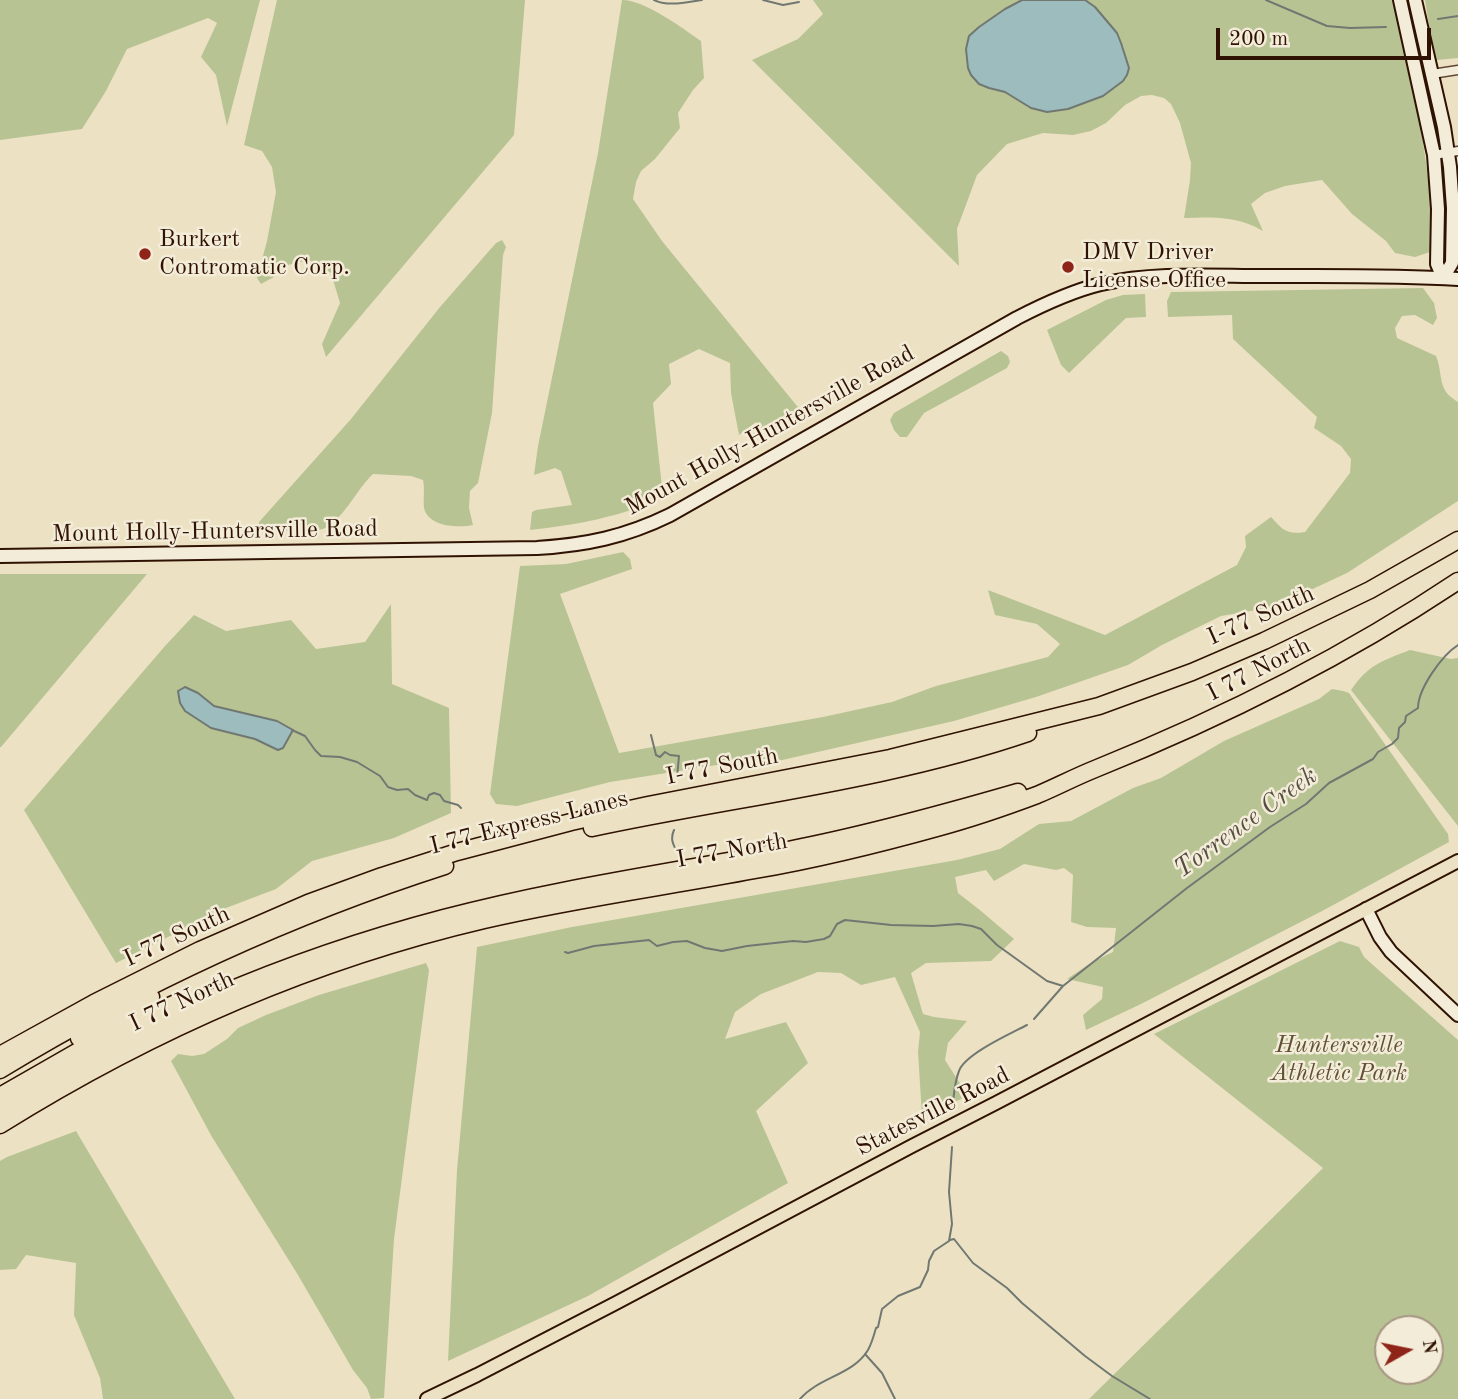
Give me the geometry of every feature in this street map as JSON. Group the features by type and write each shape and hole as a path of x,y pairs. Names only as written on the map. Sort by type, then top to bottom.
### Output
{"highway":[{"name":"I-77 South","path":"0,1055 94,1003 200,950 308,903 419,863 609,813 890,758 1099,706 1192,672 1264,641 1370,590 1458,540"},
{"name":"I 77 North","path":"0,1125 88,1074 193,1021 289,980 374,950 449,928 528,910 794,863 895,840 1031,797 1199,726 1281,686 1373,635 1458,582"},
{"name":"I 77 Express Lanes","path":"0,1070 65,1032 204,960 276,928 385,886 498,851 611,824 930,761 1007,740 1099,706"},
{"path":"0,1096 75,1052 158,1011 227,985 396,931 484,908 599,884 841,839 1091,771"},
{"path":"0,1085 276,928"},
{"path":"0,1110 81,1062 151,1026 297,964"}],"main road":[{"path":"1400,0 1434,155 1438,209 1437,264 1443,278"},
{"path":"1415,0 1453,152 1452,263 1443,278"},
{"name":"Mount Holly-Huntersville Road","path":"0,556 537,548 596,541 633,531 670,515 1017,318 1083,289 1128,279 1180,276 1395,276 1458,279"},
{"name":"Statesville Road","path":"427,1399 628,1297 1458,861"},
{"path":"1366,909 1391,952 1458,1015"}],"street":[{"path":"1432,75 1458,70"},
{"path":"1434,155 1453,152"}],"green space":[{"path":"0,0 260,0 227,126 216,75 201,57 217,23 208,18 127,49 106,91 82,129 0,140"},
{"path":"277,0 525,0 514,135 326,357 322,344 340,303 331,273 309,260 288,265 261,284 257,278 276,192 272,167 262,151 244,145"},
{"path":"622,0 652,10 701,41 704,78 678,113 680,128 655,159 641,171 633,199 662,241 806,417 768,437 756,422 739,435 731,393 730,363 699,349 669,364 671,384 653,403 663,497 598,519 530,530 532,512 572,505 561,471 555,468 534,475 598,153"},
{"path":"813,0 1395,0 1420,122 1431,197 1430,252 1415,257 1395,253 1386,241 1352,214 1322,180 1285,186 1265,193 1251,204 1263,231 1235,220 1184,218 1191,163 1180,123 1171,104 1164,98 1152,95 1141,96 1125,105 1106,123 1091,131 1073,135 1043,133 1007,144 977,175 957,229 959,266 752,60 798,39 823,14"},
{"path":"1425,0 1458,0 1458,58 1437,60"},
{"path":"502,240 506,247 503,255 492,413 478,483 470,491 469,508 473,525 445,525 431,519 424,508 423,480 411,476 373,474 339,517 325,528 304,531 259,529 259,522 351,419 440,307 496,243"},
{"path":"1423,288 1434,303 1437,318 1433,325 1415,315 1402,316 1395,328 1397,338 1436,356 1443,387 1458,402 1458,501 1347,573 1274,607 1221,616 1128,665 1036,697 954,721 778,761 723,764 610,782 517,806 496,804 490,794 520,566 566,564 623,552 630,559 632,569 560,594 619,753 892,702 936,686 1048,657 1060,644 1037,624 995,615 988,590 1105,635 1237,565 1246,547 1245,536 1271,517 1286,530 1294,533 1305,532 1350,473 1351,459 1341,446 1314,428 1317,417 1233,339 1232,315 1168,317 1167,301 1171,292"},
{"path":"1145,294 1146,317 1126,318 1069,373 1061,365 1047,330 1106,300 1123,295"},
{"path":"1001,351 1008,356 1010,362 1007,368 924,413 907,437 900,437 894,430 890,420 894,413"},
{"path":"0,574 147,574 1,747 0,747"},
{"path":"391,604 392,684 449,708 451,813 394,838 312,861 276,889 226,908 116,963 24,810 194,615 226,631 291,620 316,649 365,642"},
{"path":"1410,650 1451,659 1458,658 1458,826 1351,690 1370,669"},
{"path":"1332,689 1349,693 1448,834 1449,842 1324,910 1086,1030 1083,1015 1102,999 1103,987 1067,979 1113,952 1116,928 1087,927 1071,922 1073,875 1064,868 1056,870 1024,864 994,881 986,870 955,877 958,893 1014,939 991,961 926,963 911,973 923,1014 967,1021 948,1043 945,1060 968,1096 922,1116 918,1052 920,1032 895,977 861,985 841,973 818,972 761,994 735,1012 725,1039 786,1022 808,1063 756,1111 788,1183 588,1296 448,1361 457,1170 477,947 572,927 957,860 1000,849 1039,824 1071,821 1133,788 1161,778 1224,741 1319,699"},
{"name":"Huntersville Athletic Park","path":"1340,941 1359,947 1364,957 1458,1040 1458,1399 1089,1399 1323,1168 1154,1034"},
{"path":"426,963 429,970 394,1239 384,1398 371,1399 367,1388 353,1370 298,1275 212,1137 171,1061 178,1054 204,1054 238,1028 266,1015 319,995"},
{"path":"76,1131 235,1399 103,1399 100,1378 74,1315 76,1263 26,1255 16,1269 0,1270 0,1161"}],"water":[{"path":"1022,0 1085,0 1095,7 1117,33 1121,43 1129,68 1123,81 1103,96 1068,109 1047,112 1031,108 1005,92 979,84 968,68 966,49 969,36 1005,9"},
{"path":"185,687 198,693 214,706 277,721 293,730 283,748 278,750 255,739 211,728 185,711 178,691"}],"waterway":[{"path":"654,0 671,4 702,0"},
{"path":"763,0 783,5 799,2"},
{"path":"1266,0 1327,26 1386,27"},
{"path":"1438,19 1458,16"},
{"name":"Torrence Creek","path":"1034,1019 1063,986 1187,888 1306,804 1329,783 1373,759 1378,752 1392,744 1398,738 1399,728 1405,722 1406,716 1418,708 1422,692 1432,673 1458,645"},
{"path":"292,730 305,736 321,756 340,757 357,762 380,776 388,787 408,789 427,800 429,795 434,793 440,795 444,801 461,808"},
{"path":"651,735 656,755 660,757 665,752 679,756 677,778"},
{"path":"674,830 672,839 677,852"},
{"path":"565,952 649,940 657,946 687,941 722,951 793,941 806,942 830,936 837,924 845,920 891,925 959,924 981,929 997,945 1047,981 1063,986"},
{"name":"Torrence Creek","path":"952,1110 956,1080 963,1065 989,1045 1027,1025"},
{"name":"Torrence Creek","path":"800,1399 862,1358 878,1327 882,1309 898,1296 920,1287 934,1251 949,1241 952,1224 949,1192 952,1147"},
{"path":"950,1240 954,1239 973,1263 1007,1288 1085,1356 1150,1399"},
{"name":"Torrence Creek","path":"865,1354 882,1373 895,1399"}],"place":[{"name":"Burkert Contromatic Corp.","path":"145,254"},
{"name":"DMV Driver License Office","path":"1068,267"}]}
